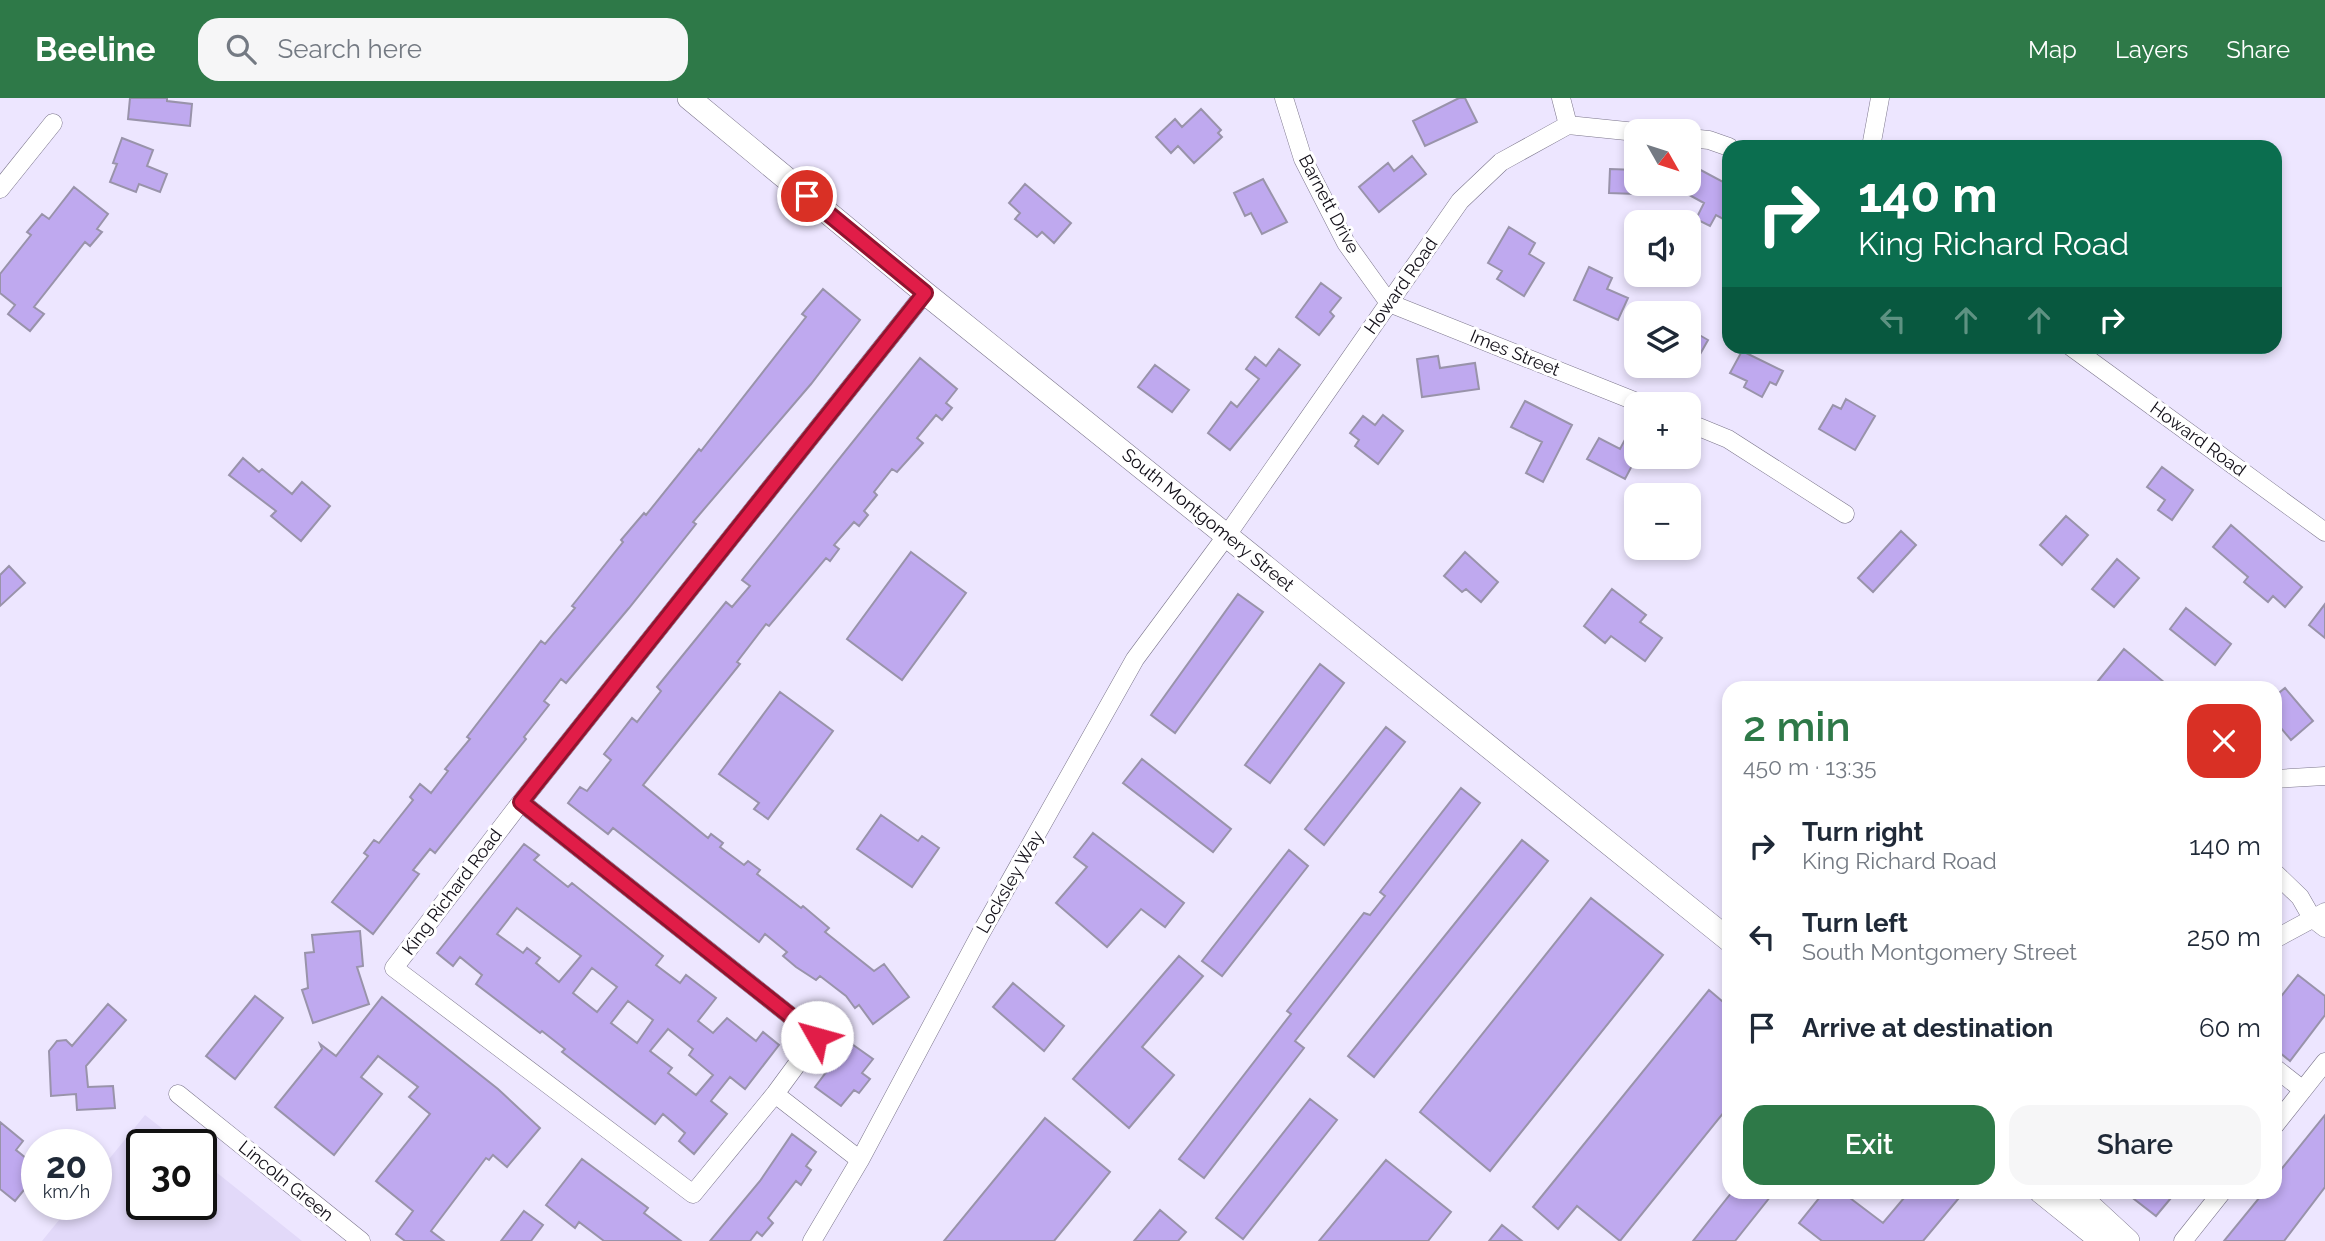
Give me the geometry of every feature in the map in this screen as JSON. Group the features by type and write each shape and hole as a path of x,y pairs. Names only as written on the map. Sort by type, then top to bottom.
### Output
{"street":[{"name":"South Montgomery Street","path":"689,98 925,293 1722,934"},
{"name":"Barnett Drive","path":"1284,98 1303,159 1346,243 1389,303"},
{"path":"1561,98 1568,125 1624,131"},
{"path":"1872,140 1880,98"},
{"path":"0,189 53,123"},
{"name":"Howard Road","path":"1227,535 1460,201 1501,162 1568,125"},
{"path":"1701,139 1722,145"},
{"name":"King Richard Road","path":"775,1094 693,1194 394,968 521,802 925,293"},
{"name":"Imes Street","path":"1389,303 1624,397"},
{"name":"Howard Road","path":"2081,354 2325,532"},
{"path":"1701,428 1728,439 1845,514"},
{"name":"Locksley Way","path":"812,1241 860,1160 982,931 1135,659 1227,535"},
{"path":"2282,779 2325,776"},
{"path":"521,802 817,1037 775,1094 860,1160"},
{"path":"2282,880 2321,919 2282,936"},
{"path":"2282,1116 2325,1062"},
{"path":"2282,1074 2303,1090"},
{"name":"Lincoln Green","path":"178,1094 360,1241"},
{"path":"2050,1199 2102,1241"},
{"path":"2083,1199 2128,1241"},
{"path":"2183,1241 2216,1199"}],"shaded area":[{"path":"145,1115 163,1129 134,1129"},
{"path":"126,1138 126,1220 217,1220 217,1173 302,1241 42,1241 59,1220 112,1220 112,1155"}],"building":[{"path":"130,98 167,98 167,101 192,104 190,126 128,119"},
{"path":"1459,98 1465,98 1477,122 1425,146 1413,121"},
{"path":"1201,109 1221,130 1218,133 1222,137 1194,163 1178,146 1171,153 1156,137 1175,119 1182,127"},
{"path":"122,138 153,150 147,166 167,174 160,192 139,184 136,192 110,182 117,164 113,163"},
{"path":"1412,156 1426,174 1379,212 1359,187 1388,163 1394,171"},
{"path":"1610,169 1624,170 1624,194 1609,193"},
{"path":"1701,170 1722,181 1722,218 1716,215 1710,226 1701,222 1700,210 1704,203 1691,196 1701,196"},
{"path":"1263,179 1287,222 1262,234 1251,213 1245,216 1234,193"},
{"path":"1025,184 1071,223 1054,243 1042,232 1037,237 1015,219 1020,213 1009,203"},
{"path":"74,187 108,214 97,229 102,232 90,246 85,242 34,307 44,314 30,331 8,314 15,305 0,293 0,274 31,235 27,232 42,214 49,219"},
{"path":"1509,227 1535,243 1529,254 1544,263 1524,296 1497,279 1502,271 1488,263"},
{"path":"1589,267 1612,278 1607,289 1628,298 1624,301 1618,320 1574,300"},
{"path":"1321,283 1341,298 1330,312 1334,316 1319,335 1296,317"},
{"path":"823,289 860,320 811,384 693,522 696,524 629,608 566,683 561,679 544,701 549,705 524,737 526,739 435,853 430,849 413,870 419,874 373,934 332,902 368,856 364,853 374,840 379,843 413,800 410,797 420,784 431,793 448,771 445,769 470,739 467,737 541,641 545,644 575,608 572,606 623,542 621,540 644,513 646,515 699,449 701,451 806,317 802,314"},
{"path":"1701,336 1708,340 1701,353"},
{"path":"1279,349 1300,365 1230,450 1208,433 1231,402 1237,407 1259,379 1246,369 1255,357 1266,366"},
{"path":"1740,354 1748,354 1783,371 1776,385 1770,382 1762,397 1744,387 1747,381 1730,373"},
{"path":"1438,356 1440,368 1475,363 1479,389 1422,397 1417,359"},
{"path":"920,358 957,389 946,403 952,408 942,420 936,415 917,438 923,443 897,472 892,469 874,492 877,495 864,511 868,515 859,526 854,522 834,545 839,549 830,561 826,558 769,626 766,624 737,662 740,664 643,785 708,838 711,834 723,843 720,847 744,865 748,861 760,870 757,874 801,908 803,906 829,928 825,932 874,971 884,964 909,997 873,1024 859,1005 855,1008 846,996 820,976 816,980 796,967 783,956 787,952 765,934 759,942 613,828 608,834 568,803 580,787 587,791 611,760 604,754 632,718 637,722 661,691 657,687 726,602 732,607 750,586 742,580"},
{"path":"1155,365 1189,390 1172,412 1138,387"},
{"path":"1846,399 1875,416 1855,450 1819,429 1833,405 1841,409"},
{"path":"1525,401 1572,425 1543,482 1526,473 1542,442 1511,427"},
{"path":"1383,415 1403,431 1378,464 1355,446 1359,440 1350,433 1363,416 1375,425"},
{"path":"1599,438 1620,449 1624,442 1624,469 1630,469 1625,479 1587,459"},
{"path":"243,458 259,472 262,469 292,494 302,482 330,506 301,541 271,516 276,511 229,475"},
{"path":"2162,467 2193,490 2172,520 2158,510 2165,500 2147,487"},
{"path":"2066,516 2088,535 2062,565 2040,545"},
{"path":"2231,525 2302,587 2285,607 2273,596 2268,602 2244,582 2248,577 2213,547"},
{"path":"1901,531 1916,545 1873,592 1858,578"},
{"path":"911,552 966,593 902,680 847,639"},
{"path":"1465,552 1498,582 1481,602 1466,589 1462,592 1444,576"},
{"path":"2117,559 2139,578 2114,607 2092,589"},
{"path":"9,566 25,583 0,606 0,575"},
{"path":"1612,589 1646,615 1640,622 1662,638 1645,661 1611,636 1605,643 1584,626"},
{"path":"1238,594 1263,612 1175,733 1151,715"},
{"path":"2325,604 2325,638 2309,625"},
{"path":"2186,608 2231,644 2215,665 2170,629"},
{"path":"2124,649 2163,681 2098,681"},
{"path":"1320,664 1344,683 1270,783 1245,765"},
{"path":"2285,688 2313,721 2291,740 2282,729 2282,690"},
{"path":"780,692 833,731 768,819 754,809 759,803 719,774"},
{"path":"1386,727 1405,742 1324,845 1305,829"},
{"path":"1142,759 1231,829 1213,852 1123,783"},
{"path":"1461,788 1480,803 1295,1041 1304,1048 1204,1178 1179,1159 1291,1014 1287,1011 1364,913 1370,915 1385,896 1380,892"},
{"path":"881,815 918,841 922,836 939,848 912,887 857,849"},
{"path":"1093,833 1184,903 1165,927 1141,909 1107,947 1056,903 1087,867 1074,857"},
{"path":"1522,840 1548,861 1374,1077 1348,1056"},
{"path":"524,844 539,855 534,860 568,887 572,883 663,956 656,965 680,983 686,975 716,998 698,1021 713,1033 727,1018 756,1041 763,1032 779,1045 745,1089 730,1077 711,1101 727,1114 694,1154 679,1141 685,1133 663,1114 655,1124 562,1052 565,1049 542,1031 540,1033 476,984 482,975 460,957 453,966 437,953","holes":["517,908 581,956 559,982 536,963 540,958 527,948 523,953 497,934","592,968 617,987 597,1012 573,993","628,1001 653,1020 637,1043 611,1023","668,1029 693,1049 689,1055 713,1075 696,1095 668,1073 672,1068 650,1051"]},
{"path":"1289,850 1308,866 1222,976 1202,961"},
{"path":"1591,898 1663,955 1490,1171 1420,1112"},
{"path":"360,931 363,966 357,967 369,1004 313,1023 302,990 308,988 305,953 314,952 312,935"},
{"path":"1179,956 1203,976 1142,1047 1174,1075 1129,1128 1073,1079"},
{"path":"2298,975 2325,996 2325,1015 2290,1061 2282,1055 2282,995"},
{"path":"1013,983 1064,1026 1044,1051 993,1007"},
{"path":"1709,990 1722,1001 1722,1115 1620,1241 1577,1206 1558,1229 1533,1207"},
{"path":"255,996 283,1018 235,1079 206,1056"},
{"path":"382,997 498,1089 540,1128 507,1167 493,1155 489,1160 486,1158 431,1231 444,1241 405,1241 396,1234 413,1211 376,1181 430,1114 409,1097 418,1087 378,1056 361,1077 382,1094 334,1155 275,1107 322,1049 320,1044 336,1056"},
{"path":"108,1004 126,1020 86,1066 88,1087 113,1086 115,1108 77,1110 76,1094 51,1096 49,1051 57,1041 66,1040 72,1046"},
{"path":"849,1042 873,1059 862,1073 870,1079 859,1093 854,1090 841,1106 815,1087"},
{"path":"1310,1099 1337,1120 1243,1239 1216,1218"},
{"path":"2325,1115 2325,1187 2284,1241 2224,1241 2258,1199 2282,1199 2282,1168"},
{"path":"1045,1118 1110,1172 1054,1241 944,1241"},
{"path":"0,1122 21,1139 16,1150 21,1154 21,1194 15,1201 0,1189"},
{"path":"792,1134 816,1152 806,1166 811,1170 801,1185 796,1181 768,1218 773,1223 762,1236 757,1232 750,1241 710,1241 760,1181"},
{"path":"582,1159 648,1208 644,1213 681,1241 604,1241 579,1222 575,1228 546,1205"},
{"path":"1386,1160 1451,1212 1428,1241 1319,1241"},
{"path":"1726,1199 1768,1199 1735,1241 1693,1241"},
{"path":"1818,1199 1851,1199 1883,1223 1903,1199 1958,1199 1923,1241 1822,1241 1799,1223"},
{"path":"2134,1199 2170,1199 2156,1216"},
{"path":"1160,1210 1186,1232 1178,1241 1134,1241"},
{"path":"524,1211 543,1225 531,1241 501,1241"},
{"path":"1502,1225 1522,1241 1489,1241"}],"route":[{"path":"807,196 925,293 521,802 817,1037"}]}
